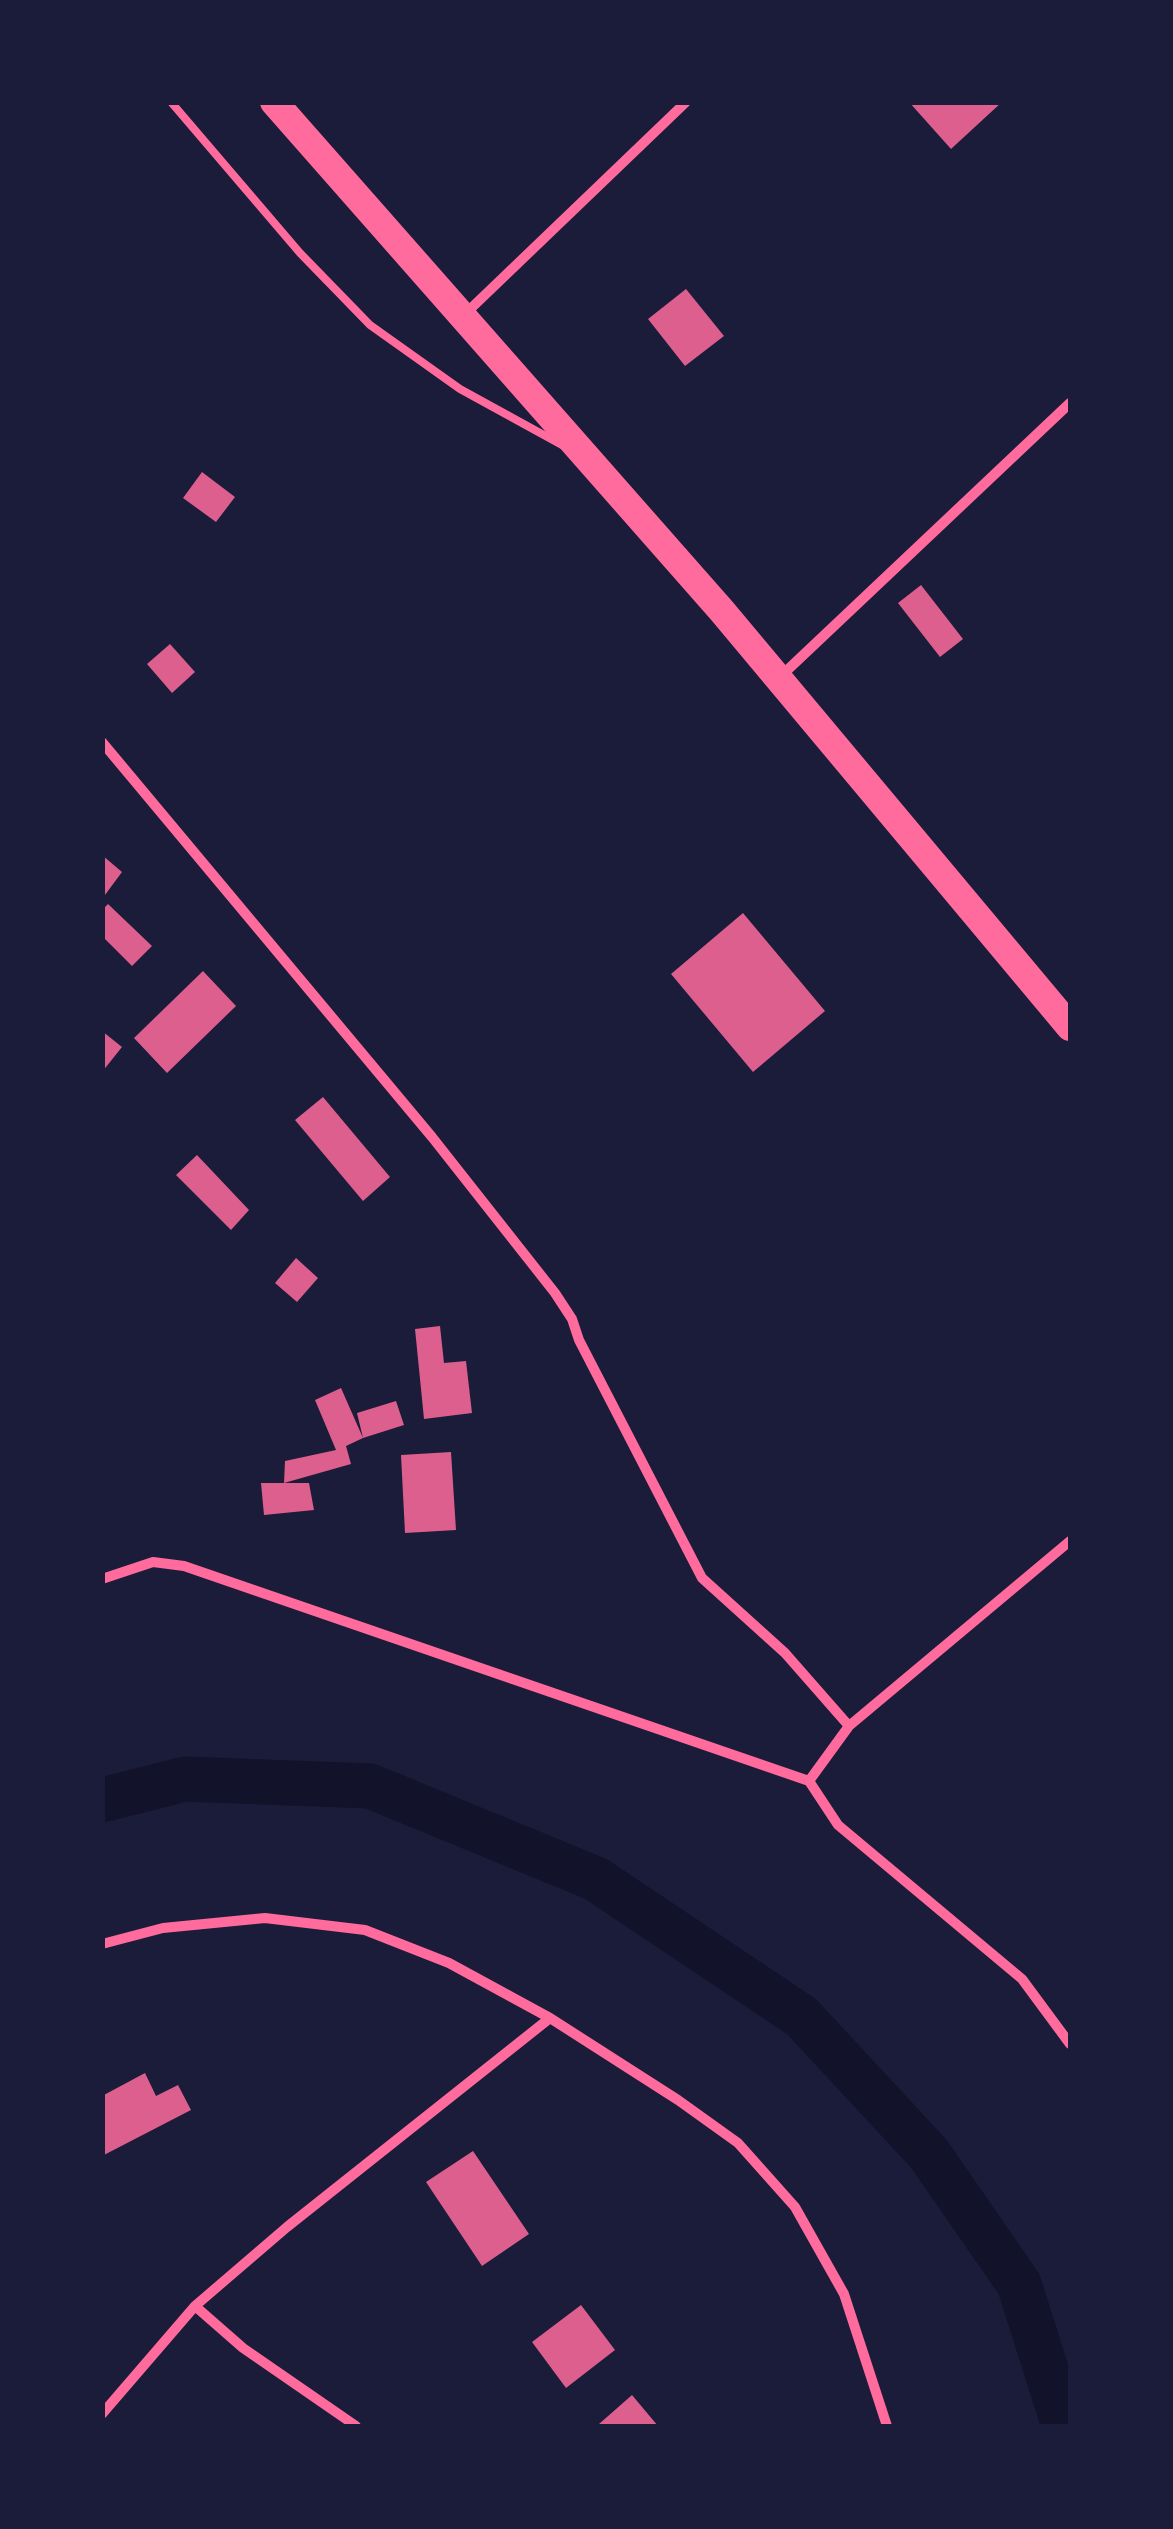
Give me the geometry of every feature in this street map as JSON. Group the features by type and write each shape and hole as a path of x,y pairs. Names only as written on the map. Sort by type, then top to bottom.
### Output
{"highway":[{"path":"274,102 779,678 1070,1027"}],"street":[{"path":"463,316 686,102"},
{"path":"779,678 1070,403"},
{"path":"102,742 432,1137 555,1293 572,1319 579,1340 702,1578 785,1653 849,1726"},
{"path":"810,1781 849,1726 1070,1541"},
{"path":"102,1580 154,1562 184,1566 810,1781 838,1825 1022,1979 1070,2044"},
{"path":"102,1944 163,1928 265,1918 365,1930 449,1962 550,2018 678,2100 738,2144 795,2207 844,2294 887,2426"},
{"path":"102,2414 195,2306 287,2227 550,2018"},
{"path":"195,2306 243,2348 356,2426"}],"lane":[{"path":"171,102 300,253 370,324 460,390 591,461"}],"building":[{"path":"909,102 1002,102 951,149"},
{"path":"686,289 724,336 685,366 648,319"},
{"path":"202,472 235,497 216,522 183,498"},
{"path":"921,585 963,639 940,657 898,603"},
{"path":"170,644 195,672 172,693 147,664"},
{"path":"102,855 122,872 102,899"},
{"path":"108,904 152,946 132,966 102,936 102,910"},
{"path":"743,913 825,1011 753,1072 671,974"},
{"path":"203,971 236,1006 167,1073 134,1038"},
{"path":"102,1031 122,1047 102,1072"},
{"path":"323,1097 390,1177 363,1201 295,1120"},
{"path":"197,1155 249,1210 231,1230 176,1175"},
{"path":"296,1258 318,1278 297,1302 275,1283"},
{"path":"440,1326 444,1363 466,1361 472,1413 424,1419 415,1329"},
{"path":"341,1388 363,1438 346,1446 351,1464 284,1483 285,1461 336,1450 315,1400"},
{"path":"396,1401 404,1425 363,1438 357,1413"},
{"path":"451,1452 456,1530 405,1533 401,1455"},
{"path":"261,1483 309,1483 314,1510 264,1515"},
{"path":"145,2073 156,2096 178,2085 191,2110 102,2156 102,2096"},
{"path":"473,2151 529,2234 482,2266 426,2182"},
{"path":"581,2305 615,2350 566,2388 532,2342"},
{"path":"632,2395 658,2426 599,2424"}],"waterway":[{"path":"102,1800 185,1779 370,1786 596,1879 802,2017 929,2154 1019,2284 1064,2426"}]}
